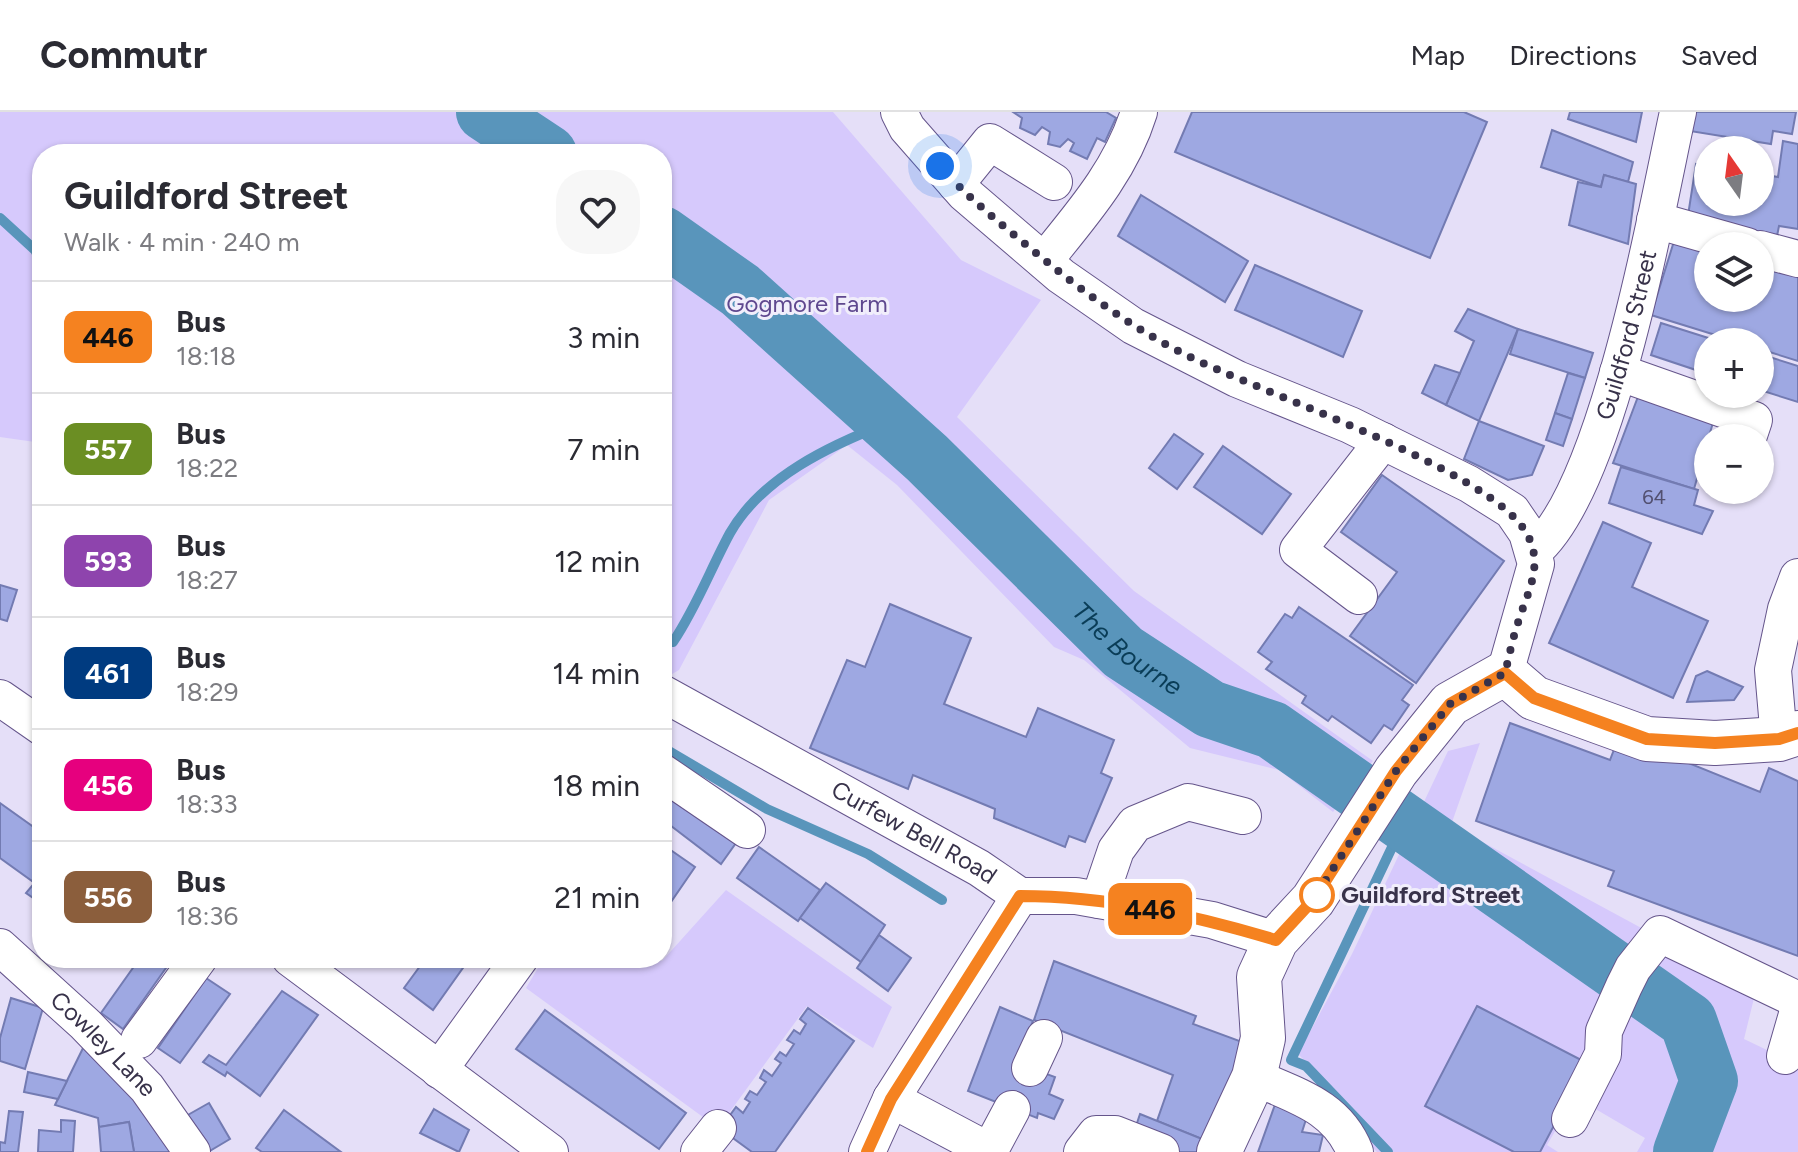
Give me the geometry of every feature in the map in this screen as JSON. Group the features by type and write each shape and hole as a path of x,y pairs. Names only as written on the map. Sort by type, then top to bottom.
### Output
{"main road":[{"path":"1219,1152 1254,1077 1263,1038 1259,977 1276,940 1313,900 1411,751 1450,704 1505,673 1534,698 1647,739 1715,743 1789,736"}],"street":[{"path":"899,112 907,128 956,184 1044,261 1133,326 1183,354 1383,441 1469,484 1512,511 1534,551 1531,589 1517,624 1505,673"},
{"path":"1044,261 1095,198 1129,143 1139,112"},
{"name":"Guildford Street","path":"1534,551 1548,539 1560,522 1585,472 1618,372 1678,112"},
{"path":"956,184 990,142 1054,182"},
{"path":"1655,220 1697,232"},
{"path":"1774,253 1798,259"},
{"path":"1618,372 1754,420 1753,424"},
{"path":"1359,596 1298,550 1383,441"},
{"path":"1789,736 1773,670 1786,609 1798,577"},
{"path":"0,698 32,720"},
{"name":"Curfew Bell Road","path":"672,699 979,868 1020,896 1076,896 1212,920 1276,940"},
{"path":"672,779 747,830"},
{"path":"1099,900 1116,850 1135,824 1188,802 1243,816"},
{"path":"867,1152 891,1099 1020,896"},
{"path":"1570,1119 1603,1054 1604,1031 1628,977 1660,934 1798,1000"},
{"name":"Cowley Lane","path":"0,947 85,1024 147,1088 192,1152"},
{"path":"139,1040 192,968"},
{"path":"303,968 550,1152"},
{"path":"439,1070 513,968"},
{"path":"1785,1056 1798,1011"},
{"path":"1254,1077 1321,1107 1346,1129 1355,1152"},
{"path":"891,1099 989,1152 1012,1109"},
{"path":"1082,1152 1096,1134 1115,1134 1161,1152"}],"green space":[{"name":"Gogmore Farm","path":"0,112 833,112 961,260 1041,300 957,417 1134,591 1373,761 1333,812 1279,770 1190,748 1084,660 1054,647 897,485 847,445 769,500 679,670 672,674 672,144 32,144 32,442 0,437"},
{"path":"1480,743 1451,825 1756,990 1744,1039 1798,1065 1798,1152 1637,1152 1645,1138 1575,1097 1547,1145 1558,1152 1540,1152 1587,1063 1477,1006 1425,1105 1514,1152 1377,1152 1330,1105 1362,1119 1298,1054 1352,954 1448,751"},
{"path":"726,890 892,1007 873,1048 807,1006 718,1128 526,988 538,968 672,968 672,950"}],"building":[{"path":"1013,112 1106,112 1116,118 1105,142 1097,138 1087,159 1070,151 1074,143 1068,139 1060,147 1048,144 1050,132 1042,127 1035,135 1020,128 1022,118"},
{"path":"1192,112 1464,112 1487,122 1430,258 1175,152"},
{"path":"1570,112 1642,112 1636,142 1568,119"},
{"path":"1694,112 1796,112 1792,134 1773,131 1772,136 1721,136 1690,131"},
{"path":"1552,130 1633,162 1628,182 1604,175 1601,187 1541,167"},
{"path":"1783,141 1798,144 1798,229 1779,226 1777,236 1774,232 1751,232 1687,222 1694,177 1694,216 1774,216 1774,176 1778,177"},
{"path":"1604,175 1636,184 1628,244 1569,225 1578,182 1601,187"},
{"path":"1141,195 1248,261 1225,302 1118,236"},
{"path":"1675,238 1694,244 1694,312 1774,312 1774,268 1798,276 1798,361 1774,353 1774,328 1694,328 1651,315"},
{"path":"1255,265 1362,311 1343,357 1235,310"},
{"path":"1468,309 1518,329 1479,421 1446,405 1474,341 1455,331"},
{"path":"1661,323 1694,333 1694,369 1651,355"},
{"path":"1518,329 1593,353 1585,378 1510,354"},
{"path":"1774,358 1798,366 1798,402 1774,394"},
{"path":"1435,365 1460,373 1446,405 1422,393"},
{"path":"1568,373 1585,378 1572,419 1555,413"},
{"path":"1642,386 1694,404 1694,408 1716,412 1713,424 1694,424 1694,489 1613,463"},
{"path":"1555,413 1572,419 1563,446 1546,440"},
{"path":"1479,421 1544,446 1532,475 1508,480 1464,459"},
{"path":"1174,434 1203,454 1177,489 1149,468"},
{"path":"1223,446 1291,494 1262,534 1194,487"},
{"path":"1621,467 1694,489 1694,505 1713,511 1702,534 1609,503"},
{"path":"1382,475 1504,561 1416,683 1350,636 1397,572 1341,532"},
{"path":"1603,522 1651,543 1632,587 1708,621 1673,698 1549,643"},
{"path":"0,585 17,590 7,621 0,619"},
{"path":"890,604 971,638 944,704 1026,737 1038,708 1114,740 1101,773 1112,778 1085,842 1069,836 1065,847 994,818 995,809 913,775 908,789 810,748 847,660 865,667"},
{"path":"1299,607 1413,685 1402,700 1409,705 1392,730 1384,725 1371,743 1332,716 1328,721 1302,703 1306,696 1266,669 1272,662 1258,652 1285,614 1292,618"},
{"path":"1707,671 1743,687 1734,700 1687,702 1696,676"},
{"path":"1510,723 1610,760 1615,747 1654,749 1760,792 1769,768 1798,781 1798,956 1608,886 1614,871 1476,821"},
{"path":"672,793 736,843 721,864 672,827"},
{"path":"0,803 32,826 32,881 0,858"},
{"path":"759,847 820,890 798,921 737,878"},
{"path":"672,851 695,867 672,900"},
{"path":"826,883 885,925 861,962 800,918"},
{"path":"879,935 911,958 888,991 857,968"},
{"path":"1054,961 1196,1016 1193,1024 1245,1043 1212,1143 1157,1121 1173,1075 1034,1020"},
{"path":"133,968 166,968 123,1029 101,1013"},
{"path":"419,968 463,968 433,1010 404,988"},
{"path":"206,978 230,994 180,1063 158,1048"},
{"path":"282,991 318,1015 260,1096 227,1072 225,1076 203,1062 209,1055 226,1065"},
{"path":"11,998 43,1008 25,1069 0,1061 0,1038"},
{"path":"1477,1006 1587,1063 1540,1152 1514,1152 1425,1106"},
{"path":"1000,1007 1033,1021 1016,1063 1055,1077 1049,1094 1063,1100 1054,1119 1038,1113 1037,1118 968,1091"},
{"path":"808,1008 854,1041 775,1152 752,1152 726,1133 728,1118 736,1107 743,1113 750,1102 745,1099 750,1091 757,1095 766,1082 760,1078 764,1070 772,1076 781,1063 775,1059 780,1052 786,1056 794,1044 787,1040 794,1030 800,1034 806,1024 800,1019"},
{"path":"545,1010 686,1113 659,1149 516,1049"},
{"path":"87,1040 116,1070 171,1152 134,1152 129,1122 99,1127 98,1118 55,1105"},
{"path":"28,1072 67,1081 58,1099 24,1092"},
{"path":"1277,1099 1309,1110 1302,1132 1323,1135 1319,1152 1258,1152"},
{"path":"209,1103 230,1139 208,1152 186,1116"},
{"path":"434,1109 469,1130 459,1152 420,1133"},
{"path":"284,1110 341,1152 262,1152 256,1148"},
{"path":"9,1111 23,1112 18,1152 0,1152 0,1142 5,1143"},
{"path":"1140,1114 1212,1143 1208,1152 1162,1152 1134,1132"},
{"path":"61,1120 75,1121 73,1152 38,1152 39,1130 61,1132"},
{"path":"129,1122 134,1152 101,1152 99,1127"}],"waterway":[{"name":"The Bourne","path":"485,112 533,144"},
{"name":"The Bourne","path":"0,218 32,247"},
{"name":"The Bourne","path":"672,242 740,290 927,458 1123,652 1210,709 1272,730 1688,1021 1709,1081 1682,1152"},
{"name":"The Bourne","path":"673,642 730,533 760,495 779,479 821,453 888,423"},
{"name":"The Bourne","path":"672,753 767,809 868,854 942,900"},
{"name":"The Bourne","path":"1388,1152 1306,1066 1291,1060 1404,822"}],"bus line":[{"name":"446","path":"867,1152 891,1099 1020,896 1076,896 1212,920 1276,940 1313,900 1396,771 1450,704 1505,673 1534,698 1647,739 1715,743 1779,739 1798,733"}],"place":[{"name":"Guildford Street","path":"1317,895"}],"route":[{"path":"940,166 964,193 1061,276 1133,326 1183,354 1350,425 1469,484 1512,511 1527,533 1536,564 1505,673 1450,704 1396,771 1313,900 1317,895"}]}
